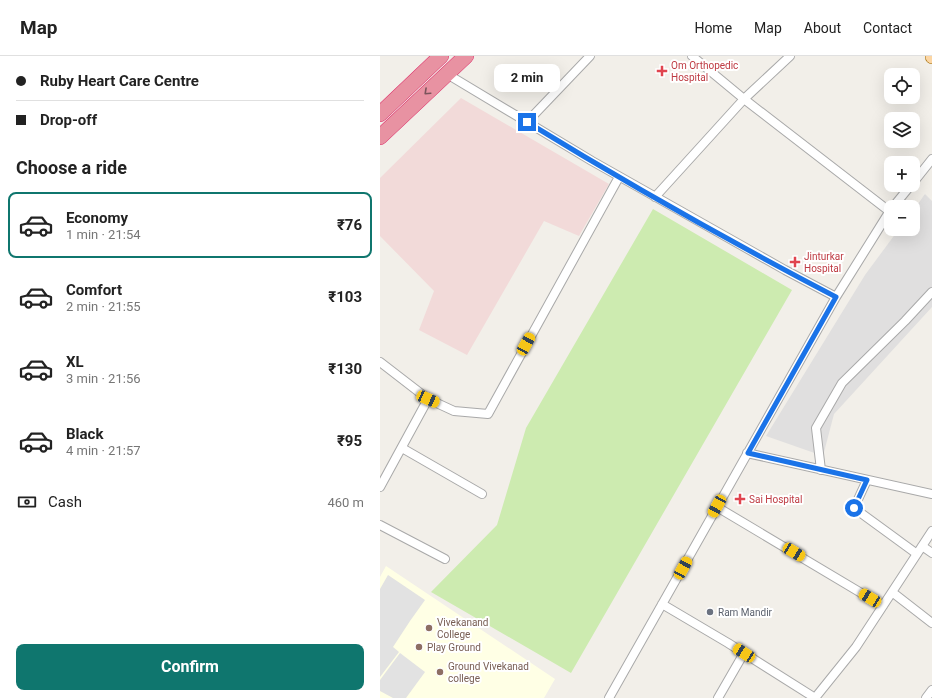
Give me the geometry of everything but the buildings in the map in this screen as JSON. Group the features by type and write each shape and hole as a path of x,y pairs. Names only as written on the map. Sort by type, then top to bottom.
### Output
{"highway":[{"path":"380,114 441,56"},
{"path":"380,137 466,56"}],"street":[{"path":"527,122 590,56"},
{"path":"692,56 744,99 884,204"},
{"path":"655,197 744,99 790,56"},
{"path":"447,74 619,177 836,297"},
{"path":"920,174 931,161"},
{"path":"380,362 428,399 454,411 488,414 619,177"},
{"path":"898,200 905,192"},
{"path":"609,698 836,297 884,220"},
{"path":"821,470 816,428 842,383 932,292"},
{"path":"380,487 428,399"},
{"path":"402,448 482,494"},
{"path":"748,453 932,494"},
{"path":"867,480 854,508 917,554"},
{"path":"717,506 883,606"},
{"path":"380,525 445,559"},
{"path":"662,604 815,698 856,647 932,531"},
{"path":"922,546 932,553"},
{"path":"892,592 932,623"},
{"path":"718,698 744,653"},
{"path":"926,698 932,690"}],"shaded area":[{"path":"461,98 609,184 579,236 544,221 467,355 419,330 434,291 380,236 380,178"},
{"path":"925,194 932,201 932,307 834,414 823,456 766,436 865,275 894,236 920,236 920,201"},
{"name":"Vivekanand College","path":"386,566 555,679 544,698 380,698 380,577"},
{"path":"388,575 425,600 393,647 399,652 380,677 380,589"},
{"path":"400,653 425,672 406,698 393,698 380,691 380,680"}],"green space":[{"path":"653,209 792,290 571,673 431,592 497,525 526,428"}],"place":[{"name":"Om Orthopedic Hospital","path":"662,71"},
{"name":"Jinturkar Hospital","path":"795,262"},
{"name":"Sai Hospital","path":"740,499"},
{"name":"Ram Mandir","path":"710,612"},
{"name":"Vivekanand College","path":"429,628"},
{"name":"Play Ground","path":"419,647"},
{"name":"Ground Vivekanad college","path":"440,672"}],"route":[{"path":"527,122 592,162 836,297 748,453 867,480 854,508"}]}
